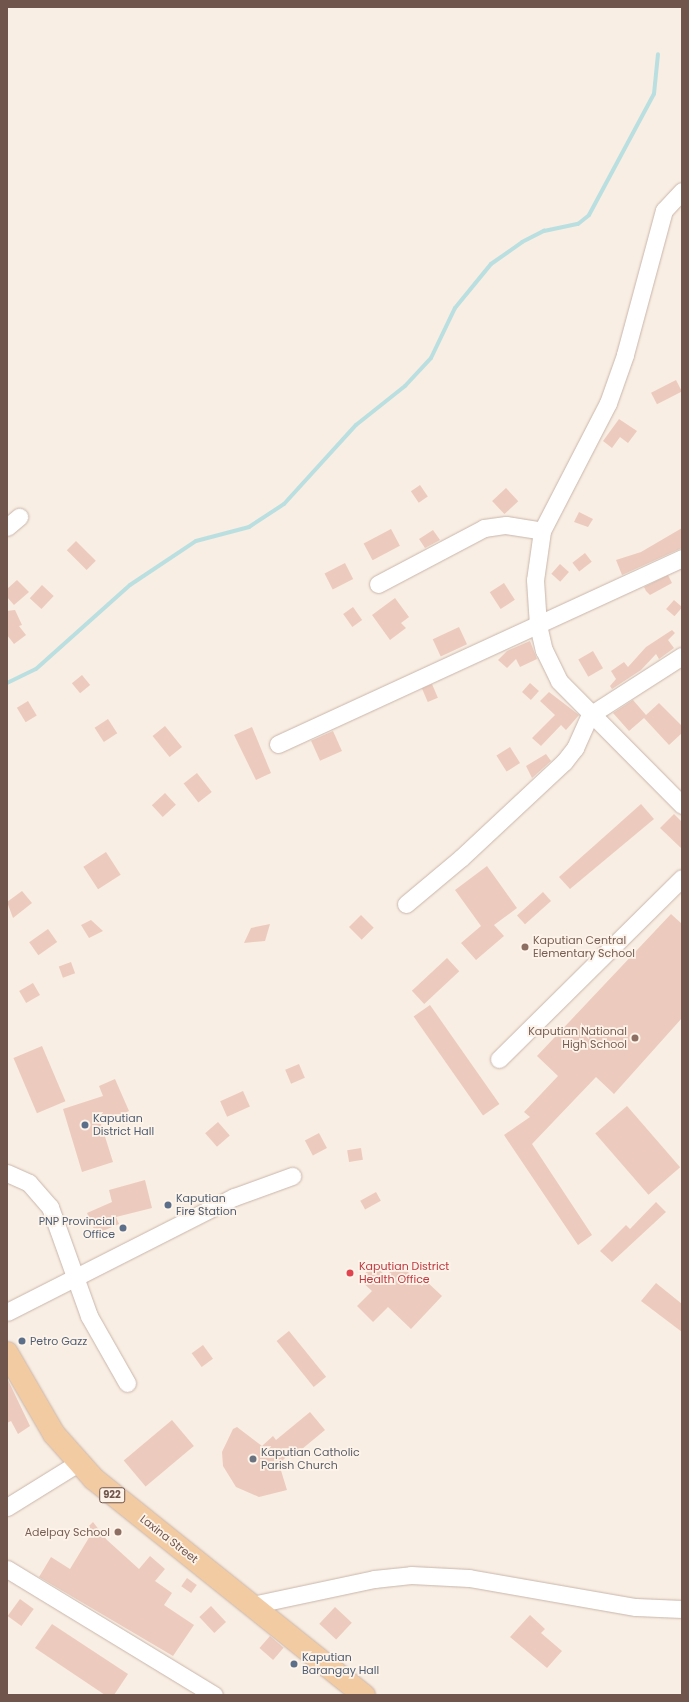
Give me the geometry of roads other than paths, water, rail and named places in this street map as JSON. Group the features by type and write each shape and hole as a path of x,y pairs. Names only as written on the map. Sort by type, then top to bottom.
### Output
{"main road":[{"name":"Laxina Street","path":"7,1353 54,1434 78,1463 113,1496 364,1695"}],"street":[{"path":"682,191 664,210 625,355 608,403 542,531 535,564 538,625 558,681 590,715 682,805"},
{"path":"378,584 484,528 506,525 542,531"},
{"path":"278,744 682,558"},
{"path":"406,904 564,762 575,748 590,715 682,656"},
{"path":"498,1059 682,878"},
{"path":"7,1173 28,1182 50,1207 74,1278 97,1335 127,1383"},
{"path":"7,1312 234,1197 292,1176"},
{"path":"7,1507 78,1463"},
{"path":"7,1569 214,1695"},
{"path":"252,1605 374,1579 411,1575 469,1578 636,1607 682,1610"}],"waterway":[{"path":"7,683 36,669 130,585 196,541 249,527 284,504 356,425 405,386 431,358 455,308 491,264 522,242 544,231 578,224 589,215 654,94 658,54"}],"place":[{"name":"Kaputian Central Elementary School","path":"525,947"},
{"name":"Kaputian National High School","path":"635,1038"},
{"name":"Kaputian District Hall","path":"85,1125"},
{"name":"Kaputian Fire Station","path":"168,1205"},
{"name":"PNP Provincial Office","path":"123,1228"},
{"name":"Kaputian District Health Office","path":"350,1273"},
{"name":"Petro Gazz","path":"22,1341"},
{"name":"Kaputian Catholic Parish Church","path":"253,1459"},
{"name":"Adelpay School","path":"118,1532"},
{"name":"Kaputian Barangay Hall","path":"294,1664"}]}
